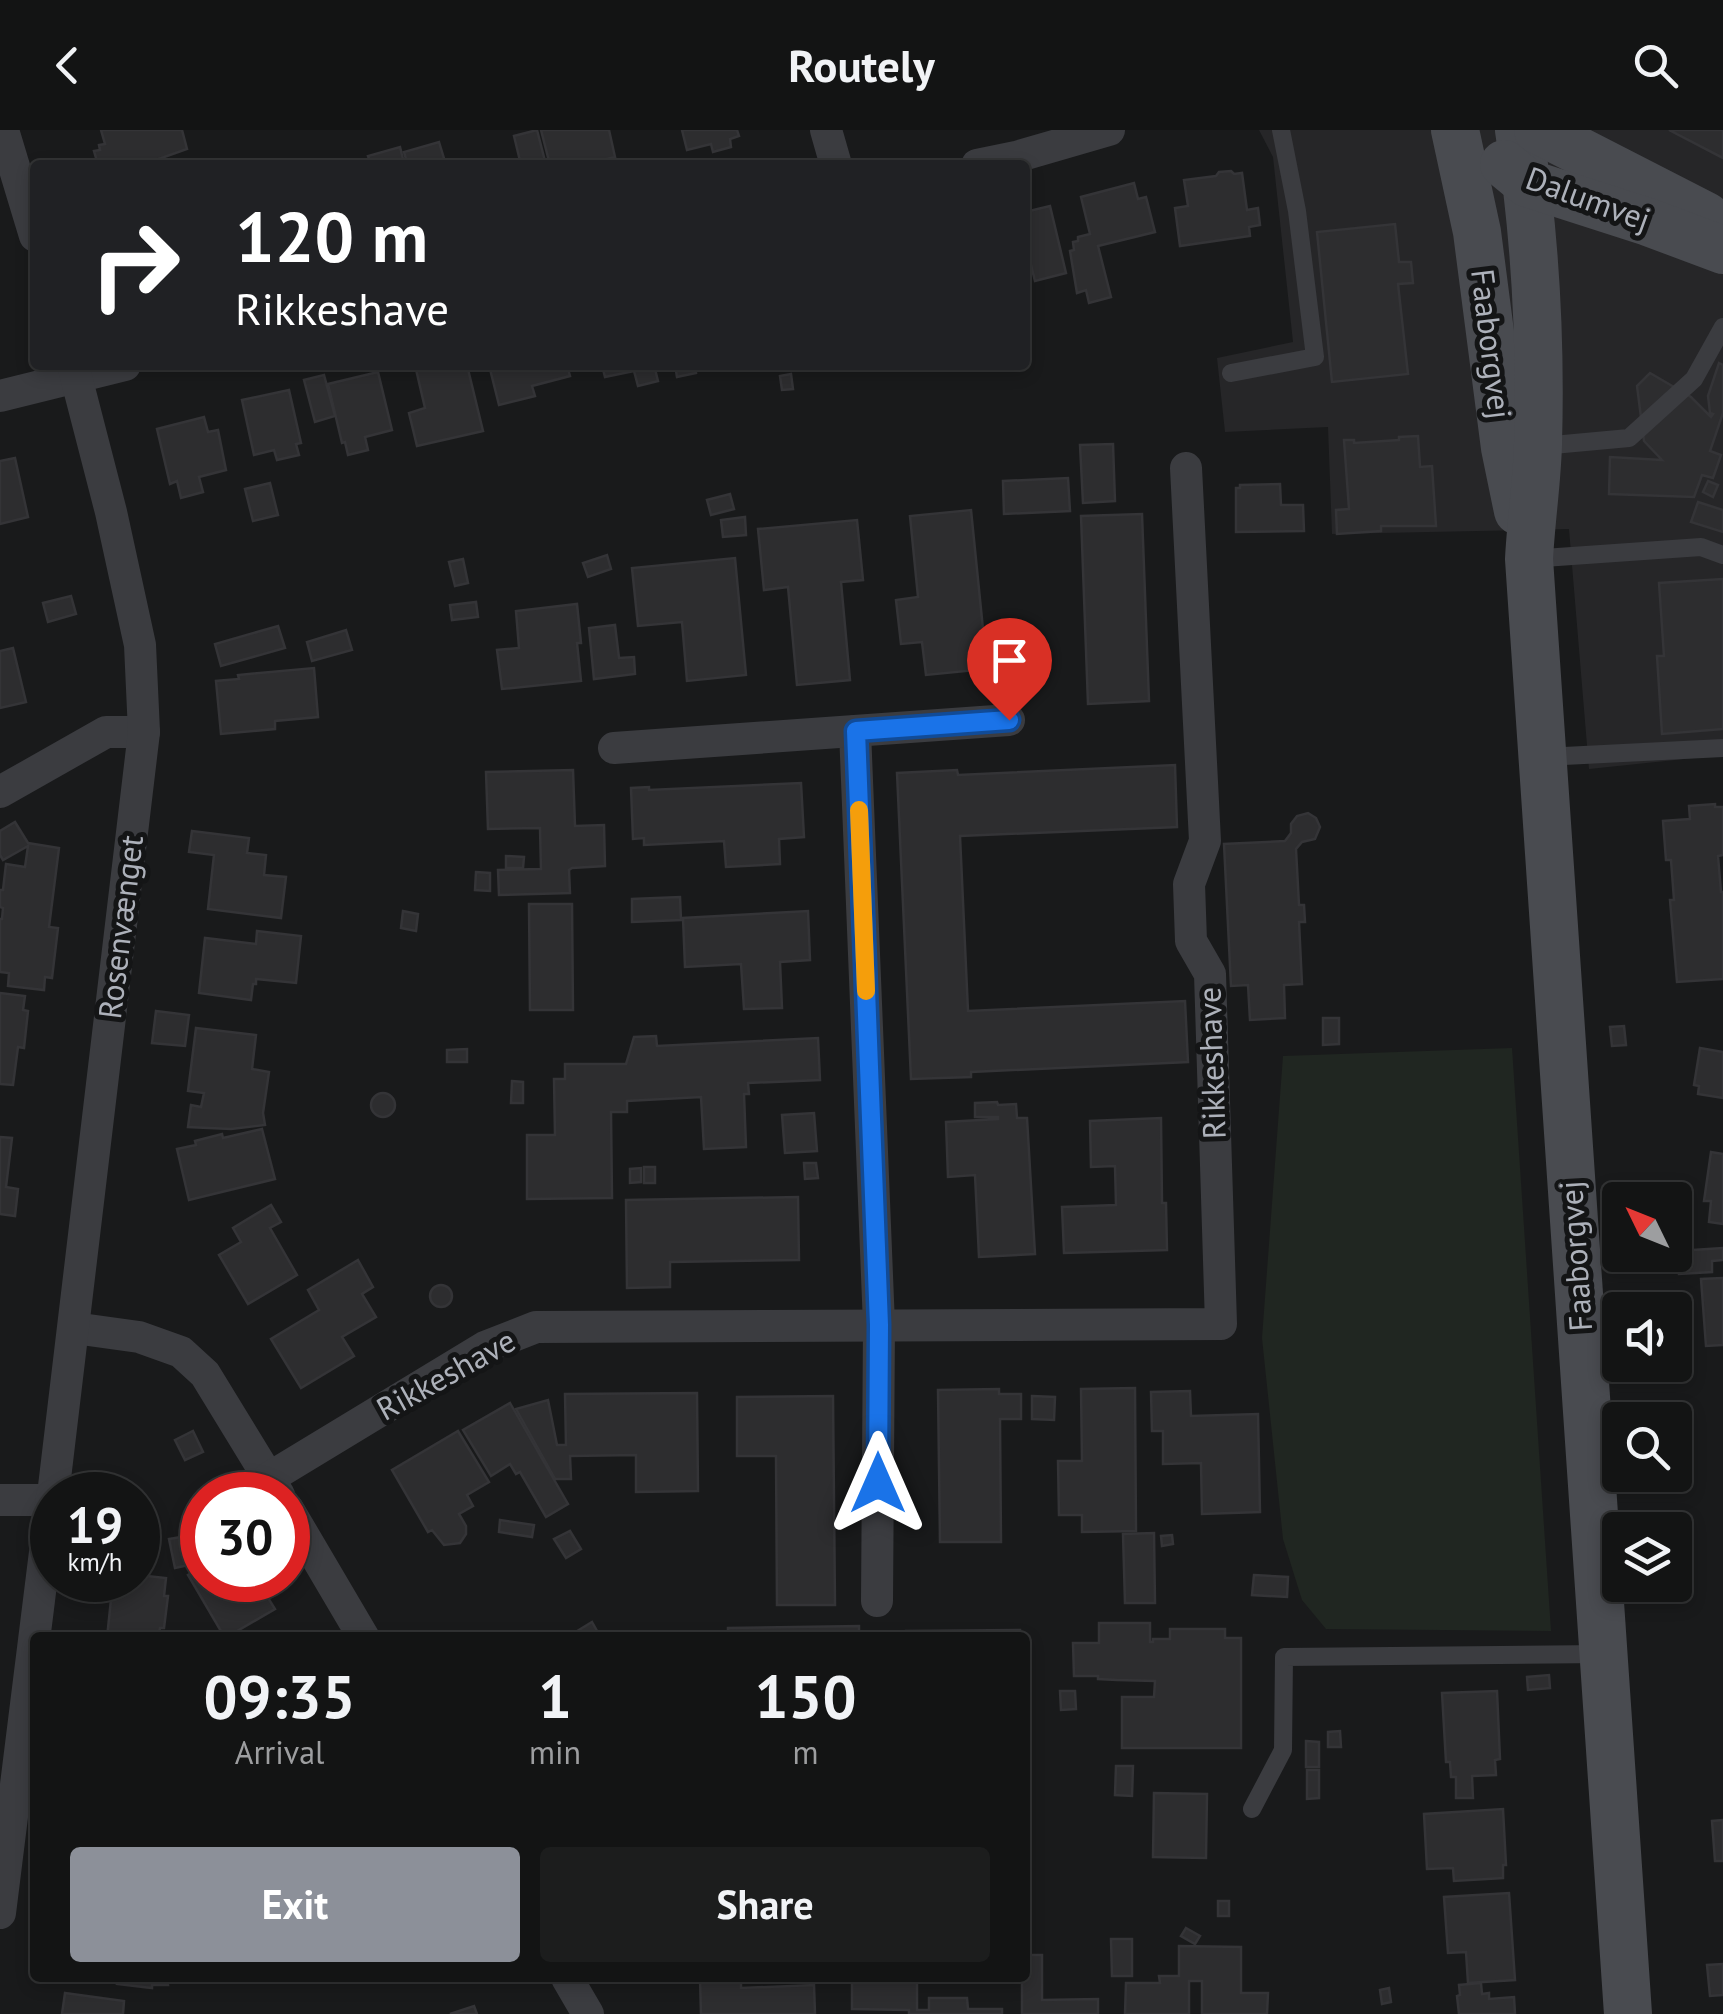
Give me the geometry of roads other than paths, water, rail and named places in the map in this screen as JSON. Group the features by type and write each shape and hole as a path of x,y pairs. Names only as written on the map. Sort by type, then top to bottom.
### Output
{"main road":[{"name":"Faaborgvej","path":"1454,130 1477,232 1505,448 1528,559 1628,2014"},
{"name":"Dalumvej","path":"1463,130 1527,183 1723,250"},
{"path":"1502,130 1527,183"},
{"name":"Faaborgvej","path":"1518,130 1537,282 1538,446 1528,559"},
{"name":"Dalumvej","path":"1538,130 1723,225"},
{"path":"1603,130 1723,198"}],"street":[{"path":"4,130 30,219"},
{"path":"826,130 835,160"},
{"path":"996,160 1110,130"},
{"path":"0,396 75,371"},
{"name":"Rosenvænget","path":"55,1472 144,732 140,644 112,512 75,371"},
{"name":"Rikkeshave","path":"297,1472 485,1347 536,1327 1221,1324 1210,974 1191,942 1189,884 1205,841 1186,468"},
{"path":"614,748 1009,720"},
{"path":"856,731 879,1325 877,1601"},
{"path":"0,792 106,732 144,732"},
{"path":"74,1328 139,1337 181,1352 205,1374 265,1472"},
{"path":"0,1500 30,1498"},
{"path":"310,1546 360,1632"},
{"name":"Rosenvænget","path":"35,1632 39,1602"},
{"name":"Rosenvænget","path":"0,1912 30,1673"},
{"path":"569,1982 588,2014"}],"lane":[{"path":"1231,373 1315,357 1297,210 1281,130"},
{"path":"1538,446 1629,438 1694,379 1723,327"},
{"path":"1528,559 1701,547 1723,555"},
{"path":"1542,757 1723,748"},
{"path":"1252,1810 1283,1750 1284,1657 1603,1654"}]}
